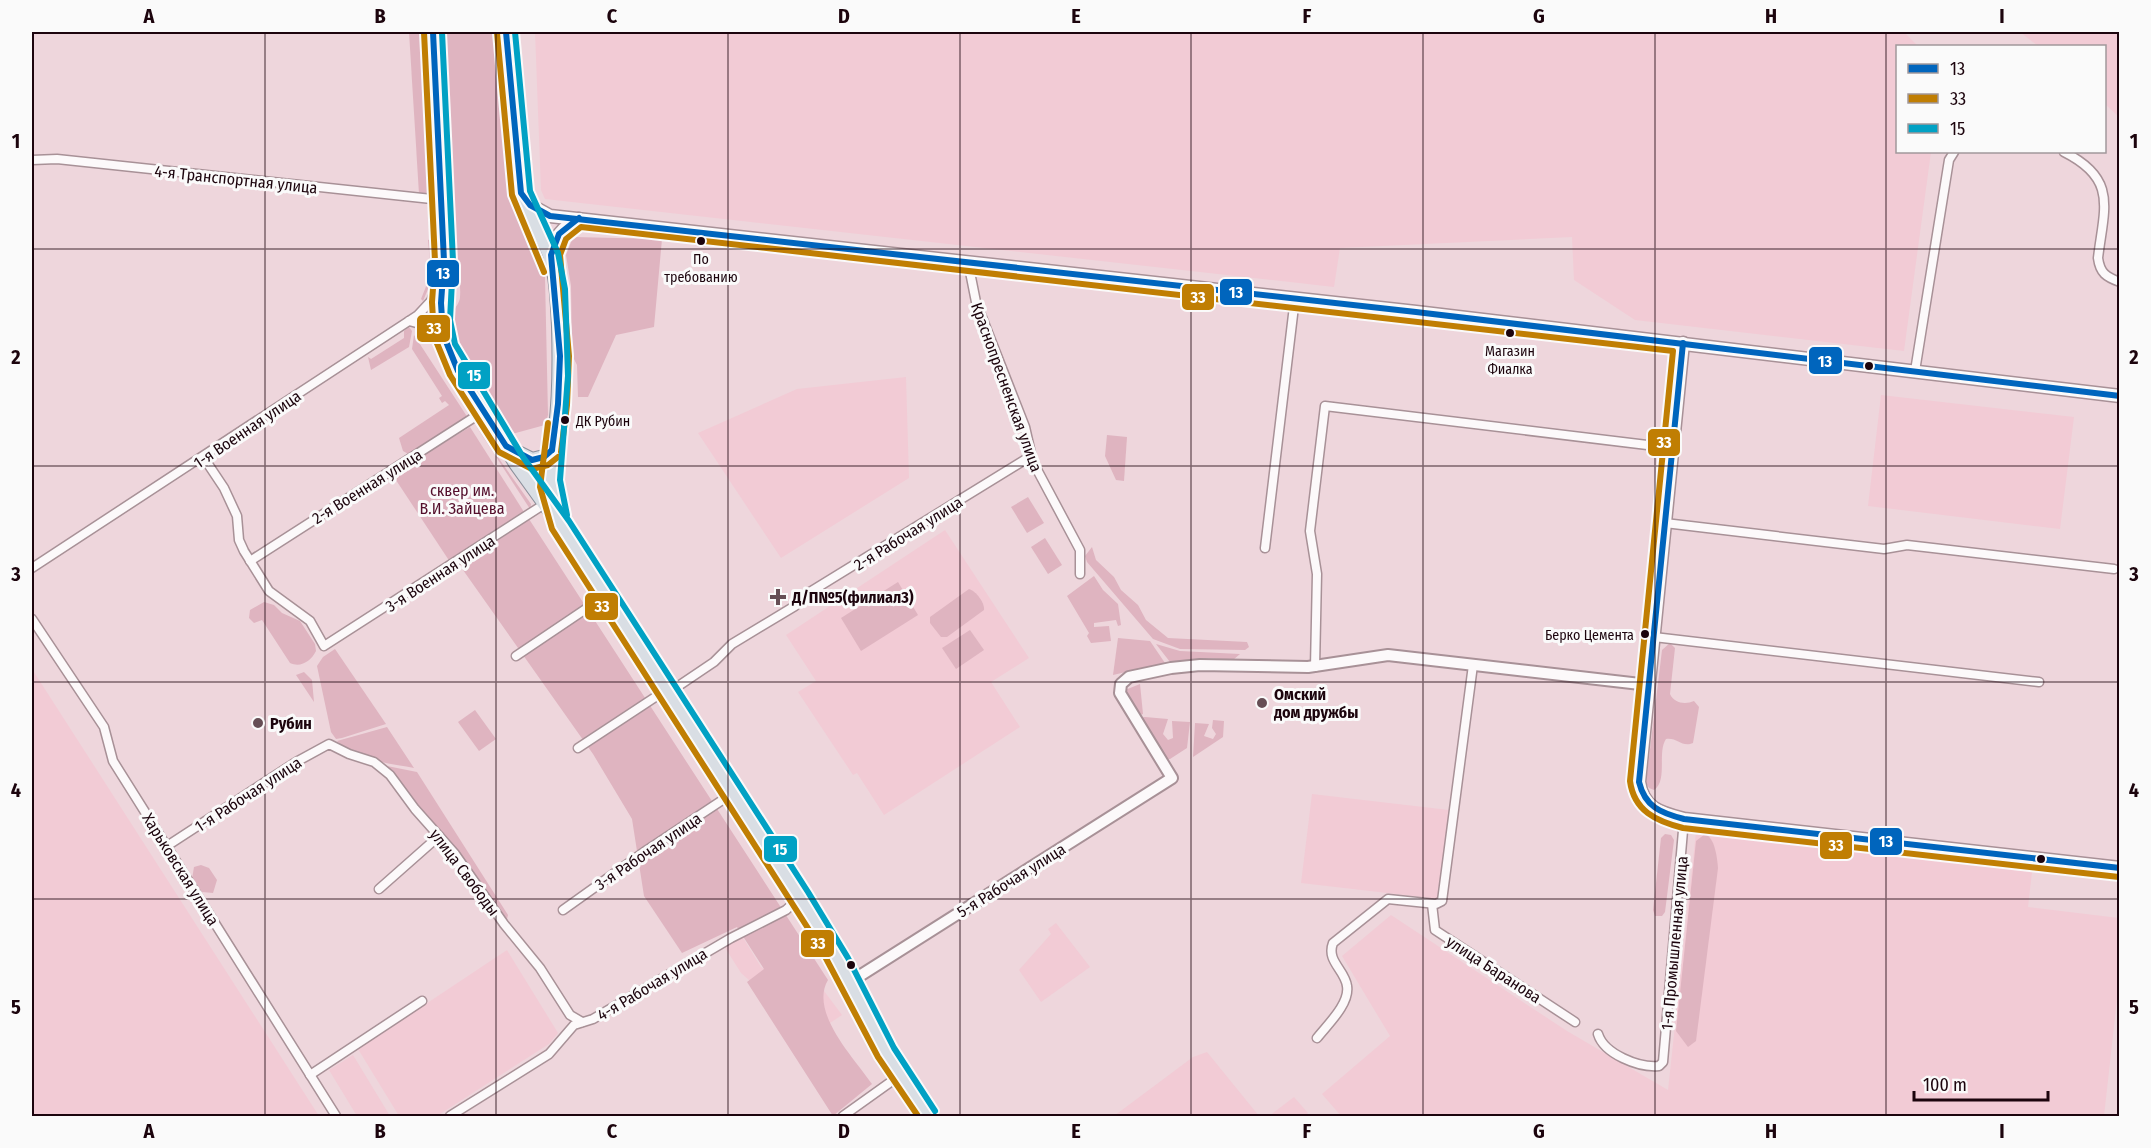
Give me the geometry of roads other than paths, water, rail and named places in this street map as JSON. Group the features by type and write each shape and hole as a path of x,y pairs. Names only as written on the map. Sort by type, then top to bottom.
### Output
{"main road":[{"path":"433,32 443,271 441,321 446,347 543,505 560,525 800,897 850,982 899,1076 928,1116"},
{"path":"506,32 521,193 528,213 550,256 559,326 559,388 549,487 560,525"},
{"path":"521,193 540,212 550,216 1295,298 2120,396"},
{"path":"550,256 557,235 579,218"},
{"path":"1683,343 1639,782 1641,793 1648,805 1660,813 1684,819 2120,868"},
{"path":"506,446 532,460 544,457 552,450"}],"street":[{"path":"1915,371 1949,160 1953,153"},
{"path":"2066,153 2084,161 2097,177 2105,193 2098,258 2099,269 2108,278 2120,282"},
{"name":"4-я Транспортная улица","path":"32,160 57,159 441,200"},
{"name":"Краснопресненская улица","path":"968,262 976,302 1010,384 1025,427 1031,456 1080,550 1080,574"},
{"name":"1-я Военная улица","path":"32,568 204,458 409,321 431,301 443,271"},
{"path":"1265,548 1295,298"},
{"path":"409,321 424,325 446,347"},
{"path":"1649,685 1388,655 1315,667 1317,574 1310,531 1325,406 1672,448"},
{"name":"2-я Военная улица","path":"250,561 484,411"},
{"name":"2-я Рабочая улица","path":"578,748 714,662 732,644 795,606 810,592 1031,456"},
{"path":"204,458 224,488 237,516 239,540 250,561"},
{"name":"3-я Военная улица","path":"250,561 269,591 310,621 324,646 543,505"},
{"path":"1665,523 1884,549 1907,545 2114,569"},
{"path":"516,657 605,596"},
{"name":"Харьковская улица","path":"32,619 104,728 113,761 336,1116"},
{"path":"1654,637 2039,682"},
{"path":"1317,1038 1344,1003 1347,986 1331,956 1333,943 1388,899 1432,904 1442,901 1473,664"},
{"name":"5-я Рабочая улица","path":"850,982 1172,778 1120,693 1121,684 1129,677 1171,668 1200,665 1315,667"},
{"name":"1-я Рабочая улица","path":"167,846 296,762 329,744"},
{"name":"улица Свободы","path":"329,744 382,767 455,854 504,924 532,957 570,1015 582,1023"},
{"name":"3-я Рабочая улица","path":"563,910 647,850 733,793"},
{"name":"1-я Промышленная улица","path":"1598,1034 1602,1044 1616,1054 1644,1065 1659,1066 1664,1055 1684,819"},
{"path":"380,889 439,836"},
{"name":"4-я Рабочая улица","path":"450,1116 549,1054 568,1030 592,1019 731,938 786,910 800,897"},
{"name":"улица Баранова","path":"1432,904 1435,930 1575,1022"},
{"path":"310,1075 422,1001"},
{"path":"843,1116 899,1076"}],"place":[{"name":"По требованию","path":"701,241"},
{"name":"Магазин Фиалка","path":"1510,333"},
{"name":"ДК Рубин","path":"565,420"},
{"name":"Д/П№5(филиал3)","path":"778,597"},
{"name":"Берко Цемента","path":"1645,634"},
{"name":"Омский дом дружбы","path":"1262,703"},
{"name":"Рубин","path":"258,723"}],"park label":[{"name":"сквер им. В.И. Зайцева","path":"462,499"}]}
